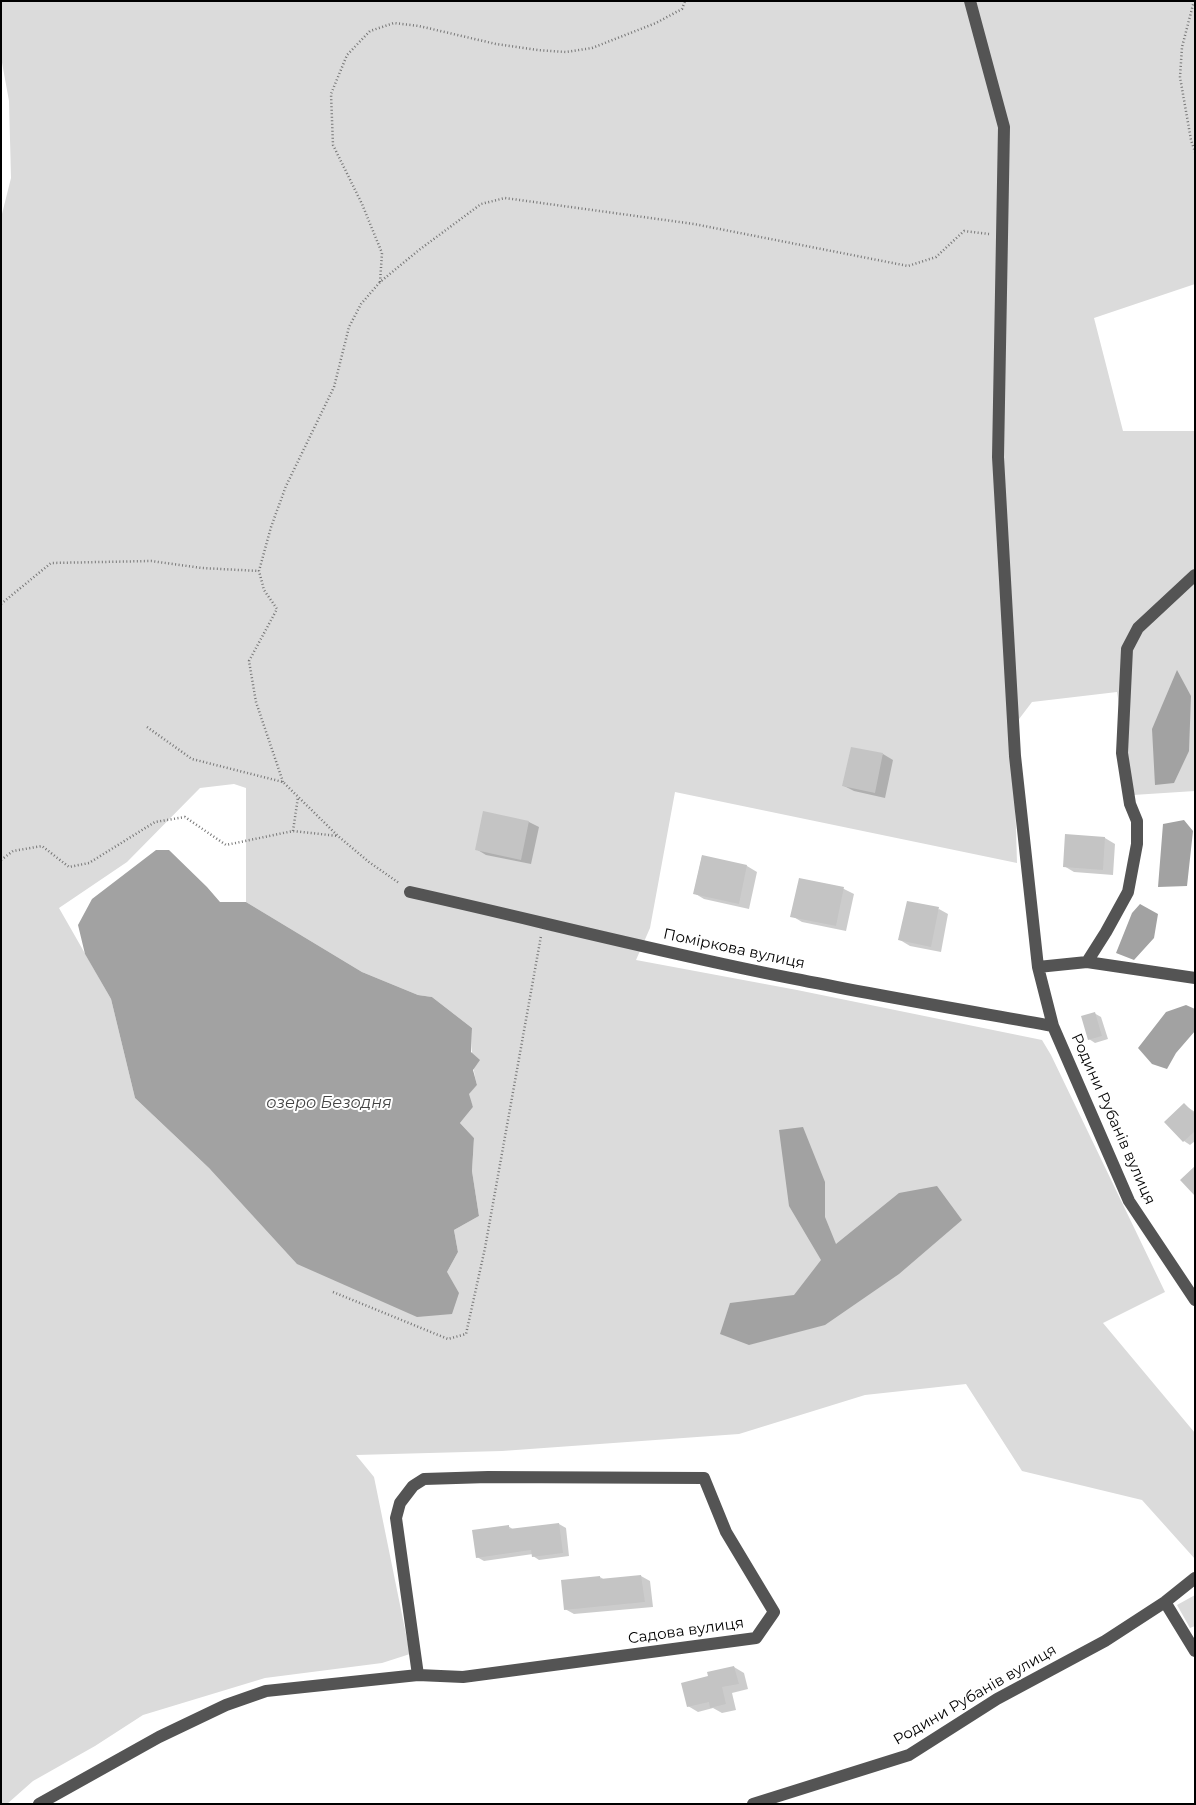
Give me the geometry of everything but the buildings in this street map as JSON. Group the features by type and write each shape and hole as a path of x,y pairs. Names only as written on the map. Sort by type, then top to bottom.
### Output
{"street":[{"name":"Родини Рубанів вулиця","path":"970,1 1004,127 998,457 1015,756 1038,967 1054,1026 1129,1200 1195,1300"},
{"path":"1087,962 1128,892 1137,844 1136,821 1130,804 1122,753 1127,648 1138,628 1195,575"},
{"name":"Поміркова вулиця","path":"410,892 623,942 791,978 1054,1026"},
{"path":"1038,967 1087,962 1195,978"},
{"name":"Садова вулиця","path":"424,1478 704,1478 726,1532 774,1612 756,1638 463,1677 418,1675 396,1518 400,1503 413,1486 424,1478"},
{"name":"Родини Рубанів вулиця","path":"753,1804 909,1755 997,1700 1106,1640 1165,1602 1195,1578"},
{"path":"1165,1602 1195,1651"},
{"path":"39,1804 159,1737 226,1705 266,1691 418,1675"}],"path":[{"path":"380,282 382,252 362,204 333,145 331,94 347,55 370,31 394,23 419,26 496,44 566,52 592,48 656,23 682,9 686,1"},
{"path":"1194,1 1182,47 1180,78 1191,140 1195,152"},
{"path":"410,892 338,836 283,782 256,702 249,661 276,609 264,590 259,571 270,527 286,486 334,387 349,327 361,304 380,282 481,204 504,198 694,224 908,266 936,257 964,231 1002,236"},
{"path":"1,604 50,563 152,561 202,568 259,571"},
{"path":"147,727 192,759 283,782"},
{"path":"293,831 298,796"},
{"path":"1,860 13,851 42,846 69,867 89,863 155,822 185,817 226,845 293,831 338,836"},
{"path":"333,1292 448,1339 466,1334 485,1248 544,922"}],"shaded area":[{"path":"1,1 1195,1 1195,284 1094,318 1123,431 1195,431 1195,791 1133,795 1117,692 1032,702 1013,727 1017,863 675,792 650,928 636,960 797,990 1042,1040 1051,1055 1165,1292 1103,1323 1195,1433 1195,1559 1142,1500 1022,1471 966,1384 865,1395 739,1434 502,1451 356,1455 374,1477 410,1654 382,1663 265,1678 143,1715 95,1746 33,1781 7,1804 1,1804 1,218 11,178 9,101 1,57","holes":["234,784 246,788 246,902 362,972 418,995 432,997 472,1028 472,1057 477,1085 468,1094 473,1107 460,1123 474,1138 472,1171 479,1216 454,1230 458,1252 447,1272 210,1169 135,1098 111,999 59,908 127,862 200,788"]},
{"path":"1195,1595 1195,1626 1190,1628 1177,1605"}],"water":[{"path":"1177,670 1191,696 1189,751 1174,783 1155,785 1152,729"},
{"path":"1184,820 1193,831 1187,886 1158,887 1163,824"},
{"name":"озеро Безодня","path":"156,850 169,850 220,902 246,902 362,972 418,995 432,997 472,1028 471,1052 480,1060 473,1070 477,1085 469,1094 473,1107 460,1123 474,1138 472,1171 479,1216 454,1230 458,1252 447,1272 459,1293 452,1314 417,1317 297,1264 210,1169 135,1098 111,999 85,954 78,925 92,899"},
{"path":"1140,904 1158,914 1154,938 1134,960 1116,953 1132,913"},
{"path":"1186,1005 1195,1009 1195,1031 1176,1053 1167,1069 1152,1064 1138,1048 1166,1012"},
{"path":"803,1127 825,1182 825,1217 836,1244 899,1193 937,1186 962,1220 899,1274 825,1325 749,1345 720,1334 730,1303 794,1295 821,1260 789,1206 779,1130"}]}
